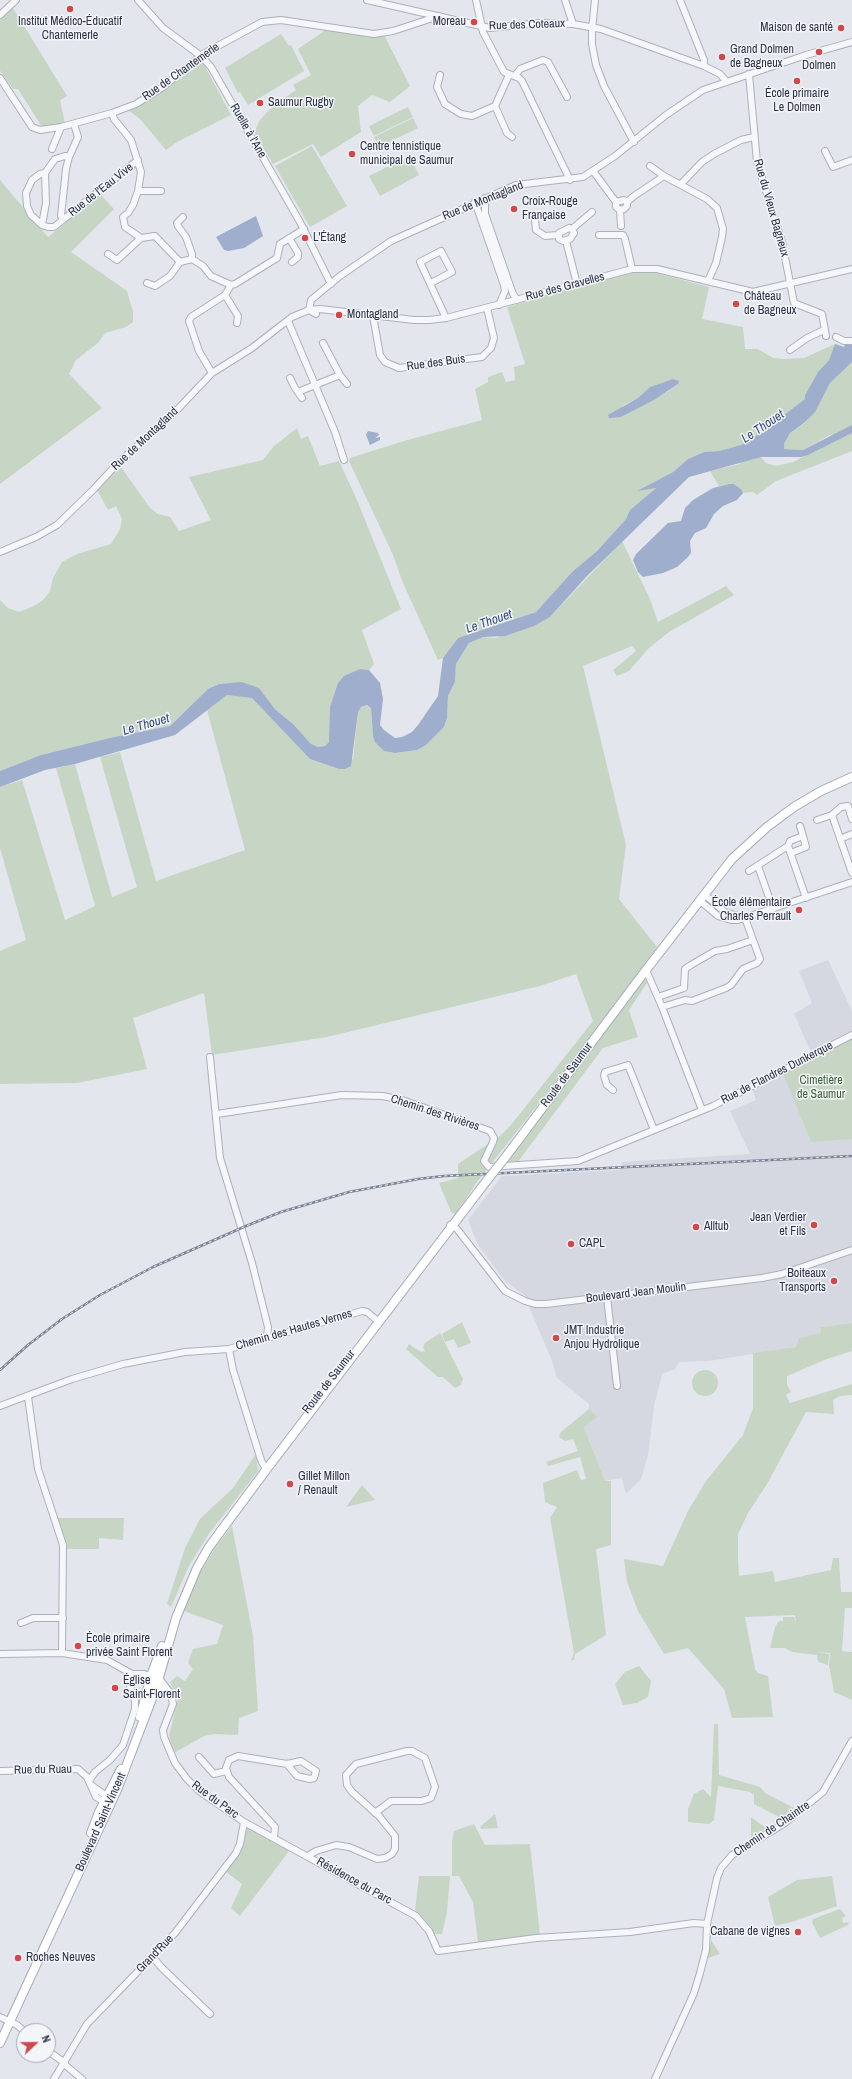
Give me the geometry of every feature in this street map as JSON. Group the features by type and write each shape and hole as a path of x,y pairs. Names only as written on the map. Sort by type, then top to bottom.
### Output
{"main road":[{"name":"Route de Saumur","path":"183,1594 209,1547 265,1469 504,1159 702,897 737,854 767,827 809,798 852,777"},
{"name":"Boulevard Saint-Vincent","path":"0,2032 108,1801 129,1750 154,1681 183,1594"},
{"name":"Boulevard Saint-Vincent","path":"0,2043 5,2020"}],"street":[{"path":"0,15 16,0"},
{"name":"Ruelle à l'Ane","path":"138,0 163,28 201,56 211,67 304,228 328,286"},
{"name":"Rue des Coteaux","path":"367,0 490,28 540,23 573,24 592,27 626,37 704,66 720,74 726,81"},
{"path":"476,0 483,27 504,72 522,81 570,180"},
{"path":"565,0 573,24"},
{"path":"595,0 592,44 596,65 604,86 634,142"},
{"path":"680,0 704,60 704,66"},
{"path":"0,6 8,7"},
{"path":"418,11 422,17 421,22"},
{"path":"421,22 427,13"},
{"name":"Rue de Chantemerle","path":"0,78 32,127 40,130 61,128 112,113 136,104 152,94 201,56 254,25 270,20 374,34 393,31 439,16"},
{"path":"490,28 490,42"},
{"name":"Rue de Montagland","path":"0,552 36,537 57,525 117,464 175,412 212,373 252,348 296,315 312,310 311,300 391,241 480,200 525,183 570,180 583,177 634,142 692,97 740,76 852,42"},
{"path":"440,75 437,87 445,104 461,114 472,116 494,106 512,76 520,70 543,60 548,62 567,97"},
{"name":"Rue du Vieux Bagneux","path":"749,74 754,140 761,176 782,242 794,303 822,314 825,333 807,338 790,350"},
{"path":"740,76 744,82 749,84"},
{"path":"494,106 507,133 512,137"},
{"path":"112,113 114,119 131,140 142,172 138,191 128,213 123,217 125,227 141,238"},
{"name":"Rue de l'Eau Vive","path":"64,219 61,216 69,157 78,137 74,124"},
{"path":"52,149 61,128"},
{"path":"681,184 702,162 736,143 754,140"},
{"path":"825,151 833,167 852,160"},
{"path":"42,225 46,203 45,173 55,159 65,156 69,157"},
{"name":"Rue de l'Eau Vive","path":"42,225 48,228 54,227 138,160"},
{"path":"562,180 563,166"},
{"path":"650,166 664,176 713,203 717,208 723,229 719,252 708,281"},
{"path":"593,171 616,202 616,207 620,210 621,226"},
{"path":"42,225 31,215 27,206 26,193 32,180 40,174 45,173"},
{"path":"620,210 627,206 627,202 664,176"},
{"path":"138,191 161,191"},
{"path":"480,200 515,301"},
{"path":"480,200 504,285 504,295 499,305"},
{"path":"616,202 624,200 627,202"},
{"path":"535,220 536,230 545,236 557,235 569,228 572,229 592,212"},
{"path":"183,217 177,223 186,237 192,254 192,260"},
{"path":"212,373 199,351 189,321 191,317 225,295 231,285 277,258 280,244 304,228"},
{"path":"566,241 573,237 572,229"},
{"path":"557,235 559,238 566,241"},
{"path":"599,235 623,235 632,269"},
{"path":"108,254 117,260 141,238 155,236 180,262"},
{"path":"289,238 298,253 298,257 292,262"},
{"path":"566,241 576,284"},
{"path":"431,283 452,272 442,251 420,262 446,318"},
{"path":"147,283 155,286 170,276 180,262 192,260 204,266 211,276 231,285"},
{"name":"Rue des Gravelles","path":"312,310 414,320 446,318 632,269 657,269 752,292 852,269"},
{"path":"504,285 515,301"},
{"path":"225,295 238,316 237,323"},
{"name":"Rue des Buis","path":"373,316 380,356 385,362 399,368 482,357 491,348 494,338 487,308"},
{"path":"288,321 335,432 344,460"},
{"path":"836,337 844,341 852,341"},
{"path":"323,343 340,375 347,384"},
{"path":"290,378 300,395 315,385 340,375"},
{"path":"817,820 832,815 841,807 848,806 852,819"},
{"path":"832,815 852,873"},
{"path":"791,853 806,847 800,826"},
{"path":"840,839 852,834"},
{"path":"749,871 788,846 790,841 803,836"},
{"path":"788,846 806,898"},
{"path":"758,866 773,909"},
{"path":"702,897 726,912 745,918 852,882"},
{"path":"662,1007 684,1000 692,1001 726,988 731,985 743,969 757,963 760,958 745,918"},
{"path":"688,1000 684,988 685,969 690,964 715,950 722,948 727,949 753,940"},
{"path":"646,970 702,1110"},
{"path":"658,997 684,988"},
{"name":"Rue de Flandres Dunkerque","path":"702,1110 852,1035"},
{"path":"210,1057 217,1114 220,1158 252,1263 268,1327 268,1337"},
{"path":"612,1090 607,1085 604,1076 605,1072 628,1065 654,1130"},
{"name":"Chemin des Rivières","path":"217,1114 352,1094 383,1096 490,1131 494,1138 484,1161 489,1167 578,1161 702,1110"},
{"name":"Boulevard Jean Moulin","path":"452,1226 505,1291 525,1301 546,1304 772,1277 852,1250"},
{"path":"607,1297 617,1386"},
{"name":"Chemin des Hautes Vernes","path":"0,1406 28,1397 72,1379 123,1364 185,1352 229,1349 362,1311 367,1312 378,1321"},
{"path":"229,1349 233,1370 265,1469"},
{"path":"28,1397 38,1469 63,1545 62,1654"},
{"path":"22,1623 33,1618 63,1618"},
{"path":"0,1654 62,1654 107,1660 132,1674 154,1681 169,1691"},
{"name":"Rue du Ruau","path":"85,1773 110,1760 122,1745 135,1709 135,1701 130,1688 132,1674"},
{"path":"154,1681 169,1691"},
{"name":"Rue du Parc","path":"169,1691 173,1697 173,1704 163,1733 170,1755 187,1780 199,1791 244,1822 308,1856"},
{"name":"Chemin de Chaintre","path":"655,2079 694,1993 706,1950 707,1924 717,1878 725,1862 732,1856 785,1823 824,1792 852,1741"},
{"name":"Résidence du Parc","path":"375,1813 391,1801 422,1802 431,1798 435,1787 425,1758 412,1751 407,1751 366,1760 350,1768 346,1775 347,1785 352,1792 375,1813 395,1836 395,1849 392,1854 385,1858 378,1859 349,1847 336,1845 316,1850 308,1856 416,1916 429,1931 438,1951 536,1938 630,1932 694,1924 707,1924"},
{"path":"274,1838 275,1827 229,1777 226,1770 229,1760 238,1756 288,1764"},
{"path":"199,1757 214,1774 226,1770"},
{"name":"Rue du Ruau","path":"90,1783 101,1766"},
{"name":"Rue du Ruau","path":"0,1771 73,1768 85,1773 90,1783 108,1801"},
{"name":"Grand'Rue","path":"54,2079 87,2024 175,1933 236,1853 240,1844 244,1822"},
{"path":"152,1956 161,1967 210,2014"},
{"path":"5,2020 16,2026"},
{"path":"56,2057 82,2079"}],"shaded area":[{"path":"828,960 852,1011 852,1323 821,1327 821,1333 796,1347 709,1361 679,1362 675,1369 662,1374 654,1406 648,1455 641,1479 626,1494 622,1478 605,1481 584,1427 596,1417 589,1409 589,1404 557,1378 552,1361 524,1295 505,1281 478,1245 468,1220 502,1176 620,1170 622,1162 750,1154 730,1111 756,1100 752,1088 813,1057 794,1014 812,1003 799,971"}],"green space":[{"path":"13,8 67,96 60,100 65,123 42,127 18,89 13,89 0,71 0,20"},
{"path":"327,29 384,35 410,86 390,102 372,95 358,106 361,132 321,157 313,144 273,164 254,132 260,120 273,106 296,90 293,85 311,75 298,49"},
{"path":"281,34 289,46 291,45 304,71 248,105 240,92 238,93 225,68"},
{"path":"202,61 231,115 177,142 166,150 140,119 128,110 197,62"},
{"path":"408,107 413,117 374,136 369,126"},
{"path":"413,118 418,128 379,147 374,137"},
{"path":"312,146 347,206 310,227 275,166"},
{"path":"409,156 419,175 380,196 369,176"},
{"path":"0,180 48,237 101,195 114,209 71,252 127,291 133,312 133,322 126,327 105,333 98,343 76,360 69,374 102,408 0,484"},
{"path":"626,273 656,273 709,287 702,319 743,327 745,349 758,349 773,358 804,358 835,344 829,360 818,372 805,395 805,399 761,457 766,463 776,466 793,462 825,445 832,434 803,450 783,449 790,433 805,423 830,383 852,362 852,451 776,481 757,495 753,492 743,493 742,490 729,484 719,486 710,471 740,464 741,445 719,451 704,452 688,459 673,472 639,490 657,487 630,510 626,519 597,551 572,572 536,612 458,638 443,658 438,660 403,583 393,555 349,461 350,458 404,441 482,420 475,389 488,382 488,377 502,372 506,382 515,380 514,367 525,364 507,307","holes":["673,379 678,384 667,392 621,417 622,406 638,398 650,387"]},
{"path":"297,428 301,439 308,436 320,466 339,461 357,500 401,609 362,630 374,664 369,670 360,669 331,730 329,742 325,746 318,747 311,744 294,725 275,709 259,688 241,682 208,689 170,726 114,737 41,755 0,771 0,600 8,608 19,612 32,607 43,600 50,591 53,578 62,562 77,554 111,544 120,529 122,519 116,506 108,510 97,490 121,467 150,508 158,514 170,517 179,531 211,520 189,477 263,460 274,446"},
{"path":"622,541 650,599 658,622 726,586 734,595 669,632 649,648 629,671 617,676 613,670 636,651 632,646 583,666 626,845 619,899 657,947 642,969 647,983 629,1010 638,1037 603,1048 517,1163 507,1163 607,1028 601,1024 474,1186 456,1215 451,1212 439,1183 458,1178 458,1164 500,1136 511,1125 593,1021 576,974 540,986 327,1037 212,1055 204,993 133,1018 147,1069 77,1083 0,1084 0,951 26,940 0,848 0,787 22,780 65,920 95,906 56,768 75,764 112,897 137,887 100,757 120,752 156,881 245,850 207,710 227,695 252,697 310,759 339,769 353,759 358,712 361,707 367,705 371,708 373,736 384,751 395,753 417,750 426,745 444,727 447,718 448,696 455,682 456,664 469,643 483,637 495,638 550,617"},
{"name":"Cimetière de Saumur","path":"852,1038 852,1139 811,1142 783,1073"},
{"path":"462,1322 471,1343 458,1348 454,1339 445,1342 442,1334"},
{"path":"852,1323 852,1351 827,1359 787,1376 787,1385 791,1392 786,1395 790,1403 852,1384 852,1395 840,1396 833,1400 834,1414 806,1412 767,1484 748,1513 738,1534 738,1559 739,1576 773,1571 775,1582 831,1570 833,1558 839,1558 841,1592 852,1592 852,1608 845,1608 842,1651 852,1652 852,1700 834,1692 829,1666 830,1653 817,1652 829,1654 828,1665 818,1662 817,1655 792,1652 785,1648 770,1648 775,1627 779,1621 783,1621 783,1617 794,1617 796,1623 795,1615 745,1617 755,1669 758,1673 768,1676 773,1717 732,1718 724,1689 688,1648 664,1654 638,1611 627,1582 624,1559 663,1566 688,1511 706,1481 743,1435 753,1408 753,1353 796,1347 799,1338 821,1333 821,1327"},
{"path":"440,1333 463,1379 461,1385 455,1388 443,1377 438,1377 406,1349 409,1344 421,1352 425,1351 423,1347 425,1343"},
{"path":"705,1370 714,1374 718,1383 714,1392 705,1396 696,1392 692,1383 696,1374"},
{"path":"589,1409 597,1417 584,1427 605,1481 611,1481 611,1545 596,1549 606,1635 575,1654 574,1660 571,1660 574,1653 550,1518 557,1507 545,1502 543,1483 577,1470 581,1480 586,1479 580,1457 548,1466 546,1462 578,1451 573,1439 565,1441 559,1437 561,1432"},
{"path":"256,1454 258,1471 208,1535 189,1566 171,1607 167,1604 185,1548 200,1519 233,1488"},
{"path":"362,1485 375,1500 346,1507"},
{"path":"57,1518 124,1518 123,1540 99,1538 99,1549 66,1549"},
{"path":"232,1526 253,1636 258,1711 239,1718 238,1735 214,1734 204,1736 174,1753 169,1736 178,1699 170,1682 177,1676 185,1681 193,1669 188,1663 193,1649 217,1644 223,1625 184,1611 199,1575 214,1549"},
{"path":"639,1666 651,1681 648,1697 637,1703 623,1705 615,1684 625,1672"},
{"path":"714,1724 718,1724 719,1775 760,1787 765,1793 798,1810 785,1820 754,1804 754,1795 750,1792 718,1786 714,1820 709,1824 688,1822 688,1809 694,1794 703,1789 711,1797"},
{"path":"495,1814 498,1828 481,1829 480,1827"},
{"path":"751,1817 766,1828 759,1836 751,1839"},
{"path":"474,1824 485,1845 530,1844 540,1935 478,1942 473,1902 459,1876 452,1876 452,1842 454,1831"},
{"path":"248,1827 252,1827 289,1851 240,1916 231,1908 242,1884 225,1871"},
{"path":"419,1876 450,1876 447,1912 442,1934 434,1934 425,1920 415,1910"},
{"path":"832,1876 837,1906 795,1921 775,1926 768,1897 797,1880"},
{"path":"840,1909 846,1916 842,1918 843,1923 849,1922 848,1925 820,1938 812,1922 813,1919"},
{"path":"711,1940 720,1954 708,1958"}],"water":[{"path":"256,216 263,236 244,248 228,251 224,250 216,237"},
{"path":"852,343 852,362 830,383 815,412 804,423 790,433 784,444 784,449 803,450 852,425 852,433 801,457 761,457 689,477 587,576 550,617 534,626 505,636 483,637 469,643 456,664 455,682 448,696 447,718 444,727 426,745 417,750 395,753 384,751 375,742 373,736 371,708 367,705 361,707 358,712 351,766 345,769 339,769 310,759 252,698 227,695 175,735 75,764 45,770 0,787 0,771 41,755 114,737 170,726 208,689 219,684 242,682 259,688 275,709 294,725 311,744 318,747 325,746 329,742 330,707 338,683 344,676 360,669 369,670 380,683 383,699 380,725 395,738 402,737 412,732 438,696 443,658 458,638 536,612 572,572 597,551 626,519 630,510 656,488 637,491 673,472 688,459 704,452 719,451 741,445 761,433 805,399 805,395 818,372 829,360 835,344 844,347 845,344"},
{"path":"673,379 679,381 678,384 654,400 621,417 609,418 608,415 638,398 650,387"},
{"path":"368,431 378,433 379,435 375,438 380,437 380,440 370,445 366,435"},
{"path":"734,484 742,490 743,493 737,500 723,506 714,514 706,528 695,533 690,541 691,553 687,558 677,567 663,573 643,577 638,572 633,560 636,554 668,523 681,521 685,508 693,500 713,488"}],"railway":[{"path":"0,1370 28,1345 62,1319 100,1295 153,1267 281,1212 349,1192 418,1179 444,1176 852,1156"}],"place":[{"name":"Institut Médico-Éducatif Chantemerle","path":"70,9"},
{"name":"Moreau","path":"474,22"},
{"name":"Maison de santé","path":"841,28"},
{"name":"Dolmen","path":"819,52"},
{"name":"Grand Dolmen de Bagneux","path":"722,57"},
{"name":"École primaire Le Dolmen","path":"797,81"},
{"name":"Saumur Rugby","path":"260,103"},
{"name":"Centre tennistique municipal de Saumur","path":"352,154"},
{"name":"Croix-Rouge Française","path":"514,209"},
{"name":"L'Étang","path":"305,238"},
{"name":"Château de Bagneux","path":"736,304"},
{"name":"Montagland","path":"339,315"},
{"name":"École élémentaire Charles Perrault","path":"799,910"},
{"name":"Jean Verdier et Fils","path":"814,1225"},
{"name":"Alltub","path":"696,1227"},
{"name":"CAPL","path":"571,1244"},
{"name":"Boiteaux Transports","path":"834,1281"},
{"name":"JMT Industrie Anjou Hydrolique","path":"556,1338"},
{"name":"Gillet Millon / Renault","path":"290,1484"},
{"name":"École primaire privée Saint Florent","path":"78,1646"},
{"name":"Église Saint-Florent","path":"115,1688"},
{"name":"Cabane de vignes","path":"798,1932"},
{"name":"Roches Neuves","path":"18,1958"}],"water label":[{"name":"Le Thouet","path":"763,427"},
{"name":"Le Thouet","path":"489,622"},
{"name":"Le Thouet","path":"146,725"}]}
